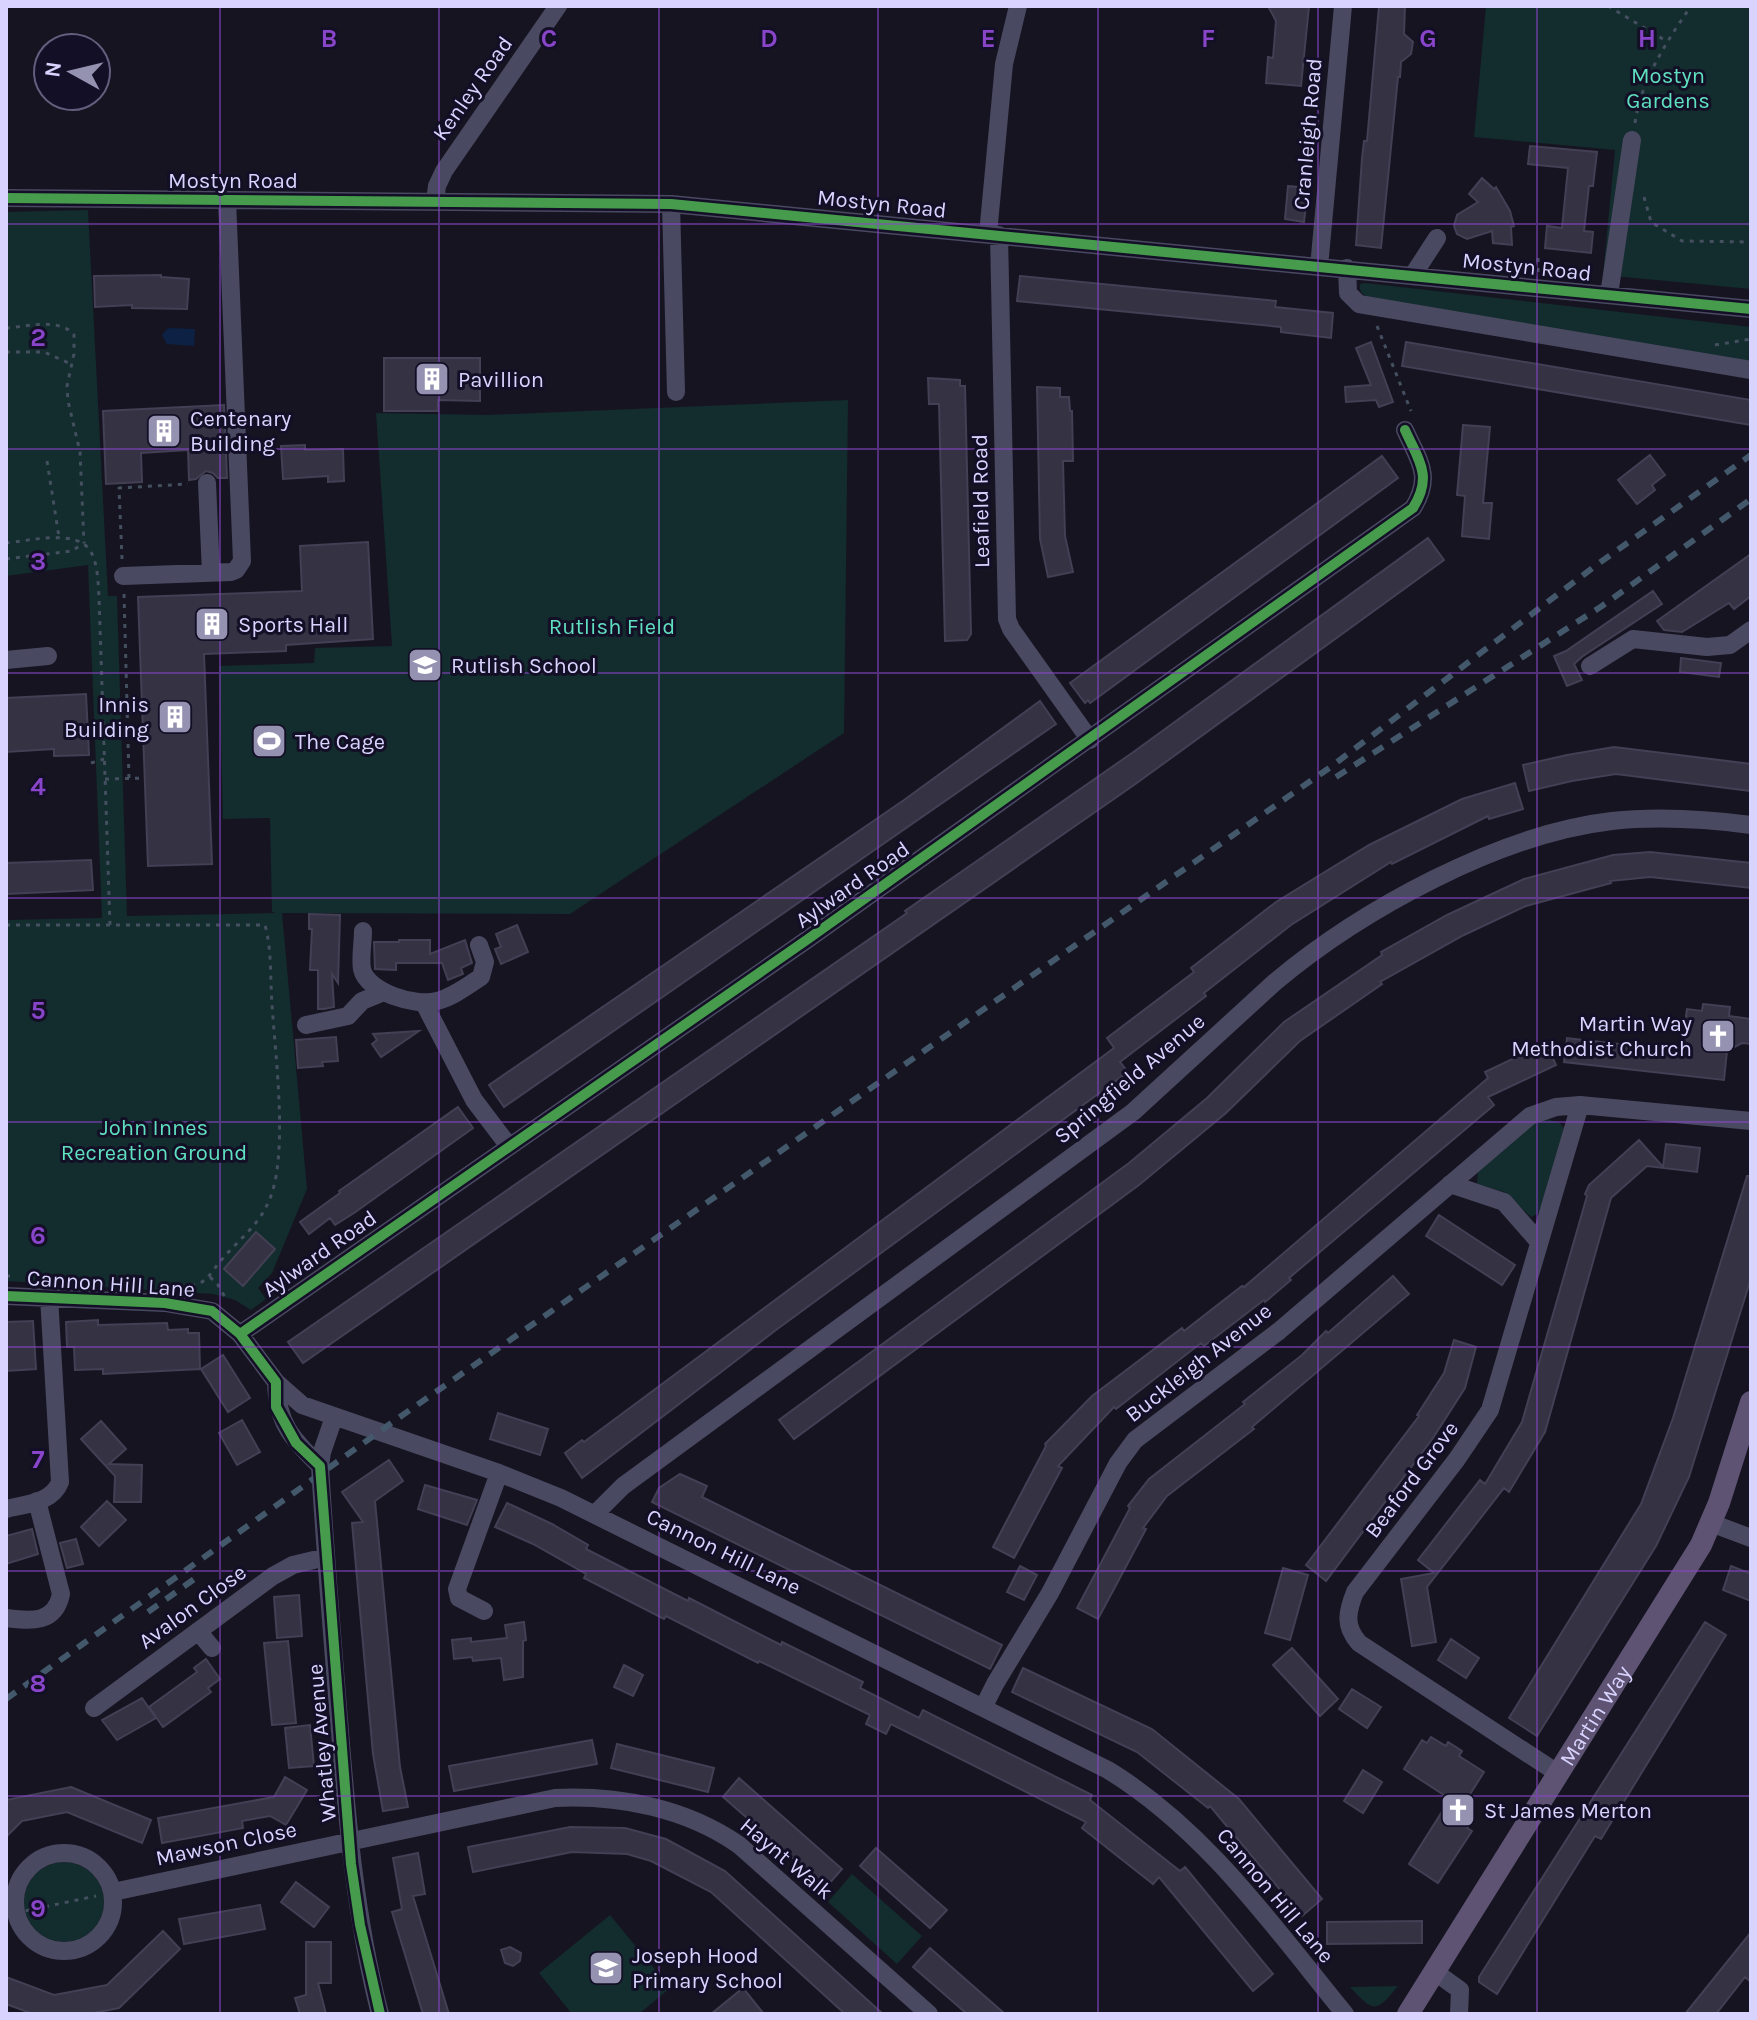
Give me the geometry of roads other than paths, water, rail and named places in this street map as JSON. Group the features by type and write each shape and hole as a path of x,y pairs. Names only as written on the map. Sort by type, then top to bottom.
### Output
{"main road":[{"name":"Martin Way","path":"1408,2014 1701,1545 1751,1402"}],"street":[{"name":"Kenley Road","path":"435,201 444,171 558,6"},
{"name":"Leafield Road","path":"1018,6 1004,64 994,234 1007,619 1090,740"},
{"name":"Cranleigh Road","path":"1319,267 1343,6"},
{"path":"1609,295 1632,140"},
{"name":"Mostyn Road","path":"6,198 671,204 1751,309"},
{"path":"123,576 236,570 242,561 227,200"},
{"path":"671,204 676,392"},
{"path":"1413,275 1437,238"},
{"path":"1347,268 1348,293 1359,304 1751,370"},
{"name":"Aylward Road","path":"240,1334 808,939 1413,508 1422,494 1423,469 1405,430"},
{"path":"207,483 211,573"},
{"path":"1590,666 1633,639 1707,647 1730,645 1751,630"},
{"path":"6,660 48,656"},
{"name":"Springfield Avenue","path":"595,1514 623,1486 1121,1121 1299,961 1353,926 1462,867 1552,833 1637,819 1751,825"},
{"path":"363,931 362,968 368,984 384,992 424,1003 456,993 481,977 485,962 479,945"},
{"path":"306,1025 348,1016 362,1001 384,992"},
{"path":"424,1003 474,1100 508,1145"},
{"name":"Buckleigh Avenue","path":"984,1706 1050,1593 1118,1463 1135,1440 1279,1331 1530,1116 1556,1107 1580,1105 1751,1121"},
{"name":"Beaford Grove","path":"1559,1774 1359,1643 1347,1624 1348,1609 1355,1592 1457,1459 1490,1410 1580,1105"},
{"path":"1450,1184 1504,1202 1525,1222 1539,1242"},
{"name":"Cannon Hill Lane","path":"6,1296 165,1303 203,1309 226,1321 240,1334 276,1382 302,1405 499,1473 595,1514 1108,1770 1178,1821 1236,1883 1345,2014"},
{"path":"6,1509 50,1497 60,1482 49,1297"},
{"path":"276,1382 276,1407 296,1443 320,1466"},
{"name":"Whatley Avenue","path":"334,1417 320,1466 326,1557 349,1842 360,1925 380,2014"},
{"path":"484,1611 459,1598 457,1589 499,1473"},
{"path":"6,1618 40,1621 53,1613 59,1604 61,1594 37,1501"},
{"path":"1711,1523 1751,1538"},
{"name":"Avalon Close","path":"94,1708 273,1576 293,1565 326,1557"},
{"path":"198,1631 212,1648"},
{"name":"Haynt Walk","path":"349,1842 555,1798 625,1800 670,1812 705,1825 739,1845 929,2014"},
{"name":"Mawson Close","path":"113,1892 349,1842"},
{"path":"69,1852 98,1865 113,1892 113,1909 102,1932 82,1948 65,1952 48,1949 33,1941 11,1914 18,1882 27,1869 39,1859 54,1853 69,1852"},
{"path":"1435,1972 1460,1990 1459,2014"}],"water":[{"path":"168,328 195,329 194,346 167,344 162,335"}],"railway":[{"path":"6,1699 397,1419 1332,766 1595,566 1751,455"},
{"path":"1336,777 1602,606 1751,499"},
{"path":"148,1612 200,1575"}],"place":[{"name":"Pavillion","path":"432,379"},
{"name":"Centenary Building","path":"164,431"},
{"name":"Sports Hall","path":"212,624"},
{"name":"Rutlish School","path":"425,665"},
{"name":"Innis Building","path":"175,717"},
{"name":"The Cage","path":"269,741"},
{"name":"Martin Way Methodist Church","path":"1718,1036"},
{"name":"St James Merton","path":"1458,1810"},
{"name":"Joseph Hood Primary School","path":"606,1968"}],"park label":[{"name":"Mostyn Gardens","path":"1668,88"},
{"name":"Rutlish Field","path":"612,626"},
{"name":"John Innes Recreation Ground","path":"154,1140"}]}
